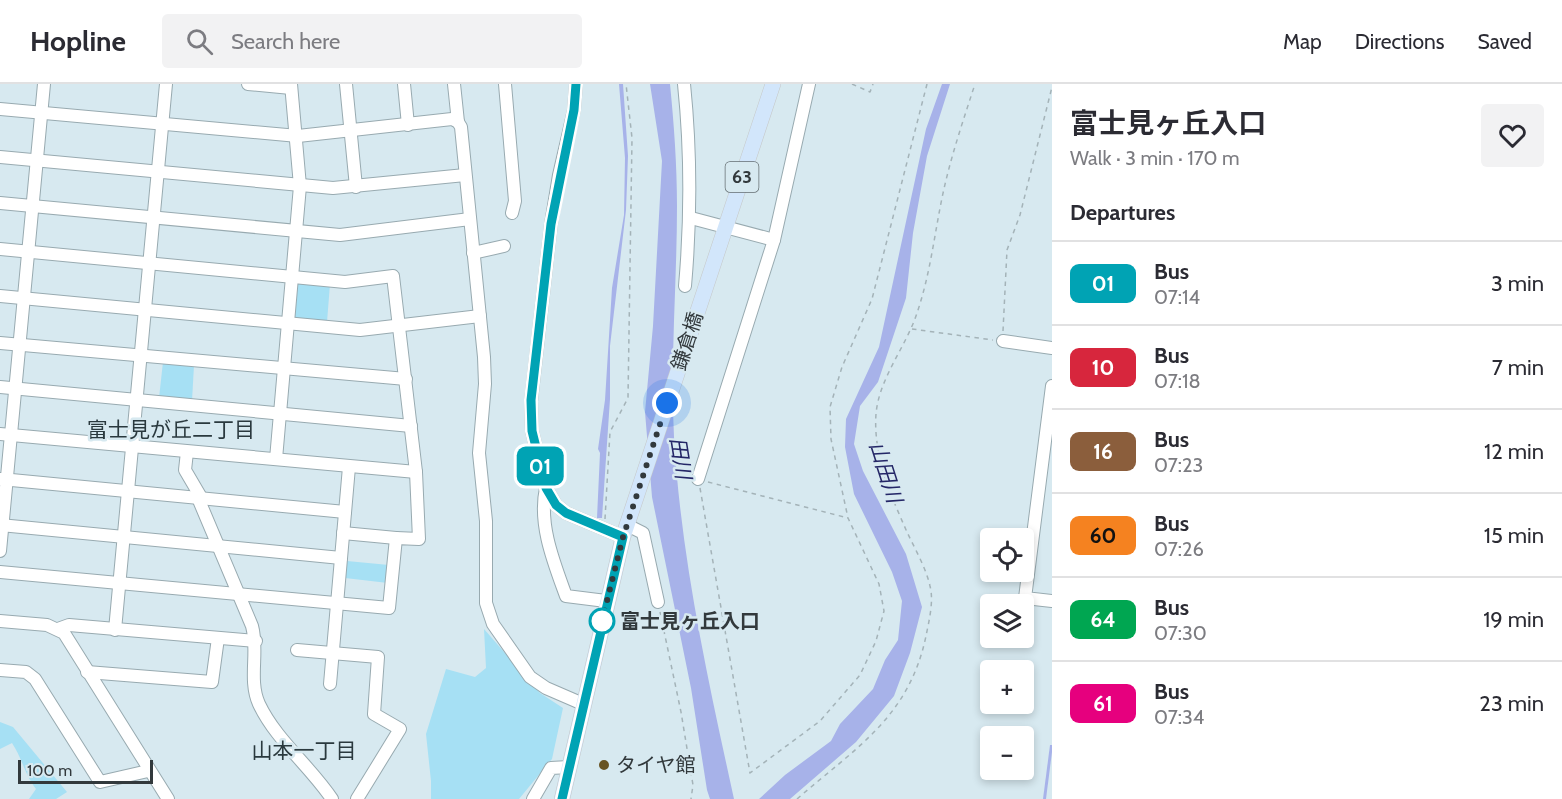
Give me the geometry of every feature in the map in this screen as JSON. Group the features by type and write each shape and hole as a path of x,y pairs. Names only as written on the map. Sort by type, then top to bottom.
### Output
{"main road":[{"name":"63","path":"725,228 773,84"},
{"name":"鎌倉橋","path":"626,525 725,228"},
{"name":"63","path":"562,799 606,601 626,525"}],"street":[{"path":"0,551 5,435 15,388 44,84"},
{"path":"115,630 166,84"},
{"path":"248,84 291,86 300,186 276,459"},
{"path":"346,84 356,187"},
{"path":"404,84 408,125"},
{"path":"454,84 470,219 485,384 479,453 486,521 486,603 493,624 530,677 546,688 583,704"},
{"path":"505,84 515,201 512,213"},
{"path":"576,84 574,110 551,224 531,400 534,442 546,488 561,509 605,529 626,525 642,532 658,602"},
{"path":"684,84 691,218 685,286"},
{"path":"698,479 774,240 809,84"},
{"path":"0,109 296,136 452,119 458,122"},
{"path":"0,157 300,186 356,187 465,175"},
{"path":"0,204 296,233 340,235 470,219"},
{"path":"691,218 774,240"},
{"path":"473,253 504,246"},
{"path":"0,249 345,282 393,276 401,325 416,472 419,539 343,532"},
{"path":"0,296 360,330 480,316"},
{"path":"1003,341 1052,348"},
{"path":"0,343 406,379"},
{"path":"1052,386 1025,598 1052,601"},
{"path":"0,387 411,426"},
{"path":"5,435 416,472"},
{"path":"187,452 185,470 200,499 256,641 254,673 258,702 280,737 332,799"},
{"path":"330,684 349,467"},
{"path":"3,479 345,512"},
{"path":"546,488 544,497 549,546 566,596 606,601"},
{"path":"1,525 341,558"},
{"path":"0,572 389,608 396,538"},
{"path":"0,621 58,629 64,633 148,771 168,799"},
{"path":"58,629 69,625 256,641"},
{"path":"87,672 212,682 218,638"},
{"path":"297,650 378,657 374,714 400,729 357,799"},
{"path":"0,670 26,672 35,679 100,782 148,771"},
{"path":"533,799 551,768 569,767"}],"path":[{"path":"605,529 610,432 628,398 633,138 626,84"},
{"path":"852,84 870,92 873,84"},
{"path":"848,518 698,479 750,773 820,721 860,675 876,641 884,611 879,584 848,518 831,439 830,407 842,367 872,299 927,84"},
{"path":"796,799 837,768 890,714 911,680 922,654 929,622 931,587 886,481 876,430 876,413 881,393 911,329 929,274 942,196 975,84"},
{"path":"911,329 1003,341 1007,250 1020,215 1052,87"},
{"path":"658,602 681,712 693,785 691,799"}],"shaded area":[{"path":"619,84 623,84 628,156 626,210 610,346 610,399 602,518 597,518 600,453 598,449 605,400 612,288 624,215 625,158"},
{"path":"650,84 670,84 677,191 673,379 678,483 689,574 734,799 710,799 707,790 691,688 652,497 645,412 653,326 662,161"},
{"path":"942,84 950,84 927,156 913,233 906,298 878,382 860,406 854,444 863,471 906,554 922,607 910,653 894,696 856,742 790,799 759,799 785,775 831,741 840,724 873,689 885,660 898,640 902,601 892,572 854,494 845,447 846,419 879,347 926,129"},
{"path":"297,282 330,284 327,322 294,319"},
{"path":"163,362 194,365 192,401 159,398"},
{"path":"347,561 389,565 388,583 345,578"},
{"path":"484,629 540,693 563,708 552,759 519,799 431,799 426,734 446,669 475,677 486,668"},
{"path":"0,722 13,727 67,792 56,799 29,799 36,789 12,743 0,749"},
{"path":"1050,745 1052,745 1052,752 1046,799 1043,799"}],"bus line":[{"name":"01","path":"562,799 606,601 623,537 566,513 556,505 546,488 532,431 531,400 551,224 559,175 572,122 576,84"}],"place":[{"name":"富士見ヶ丘入口","path":"602,621"},
{"name":"タイヤ館","path":"604,765"}],"district":[{"name":"富士見が丘二丁目","path":"171,429"},
{"name":"山本一丁目","path":"304,750"}],"route":[{"path":"602,621 623,537 667,403"}],"water label":[{"name":"田川","path":"681,458"},
{"name":"山田川","path":"886,472"}]}
